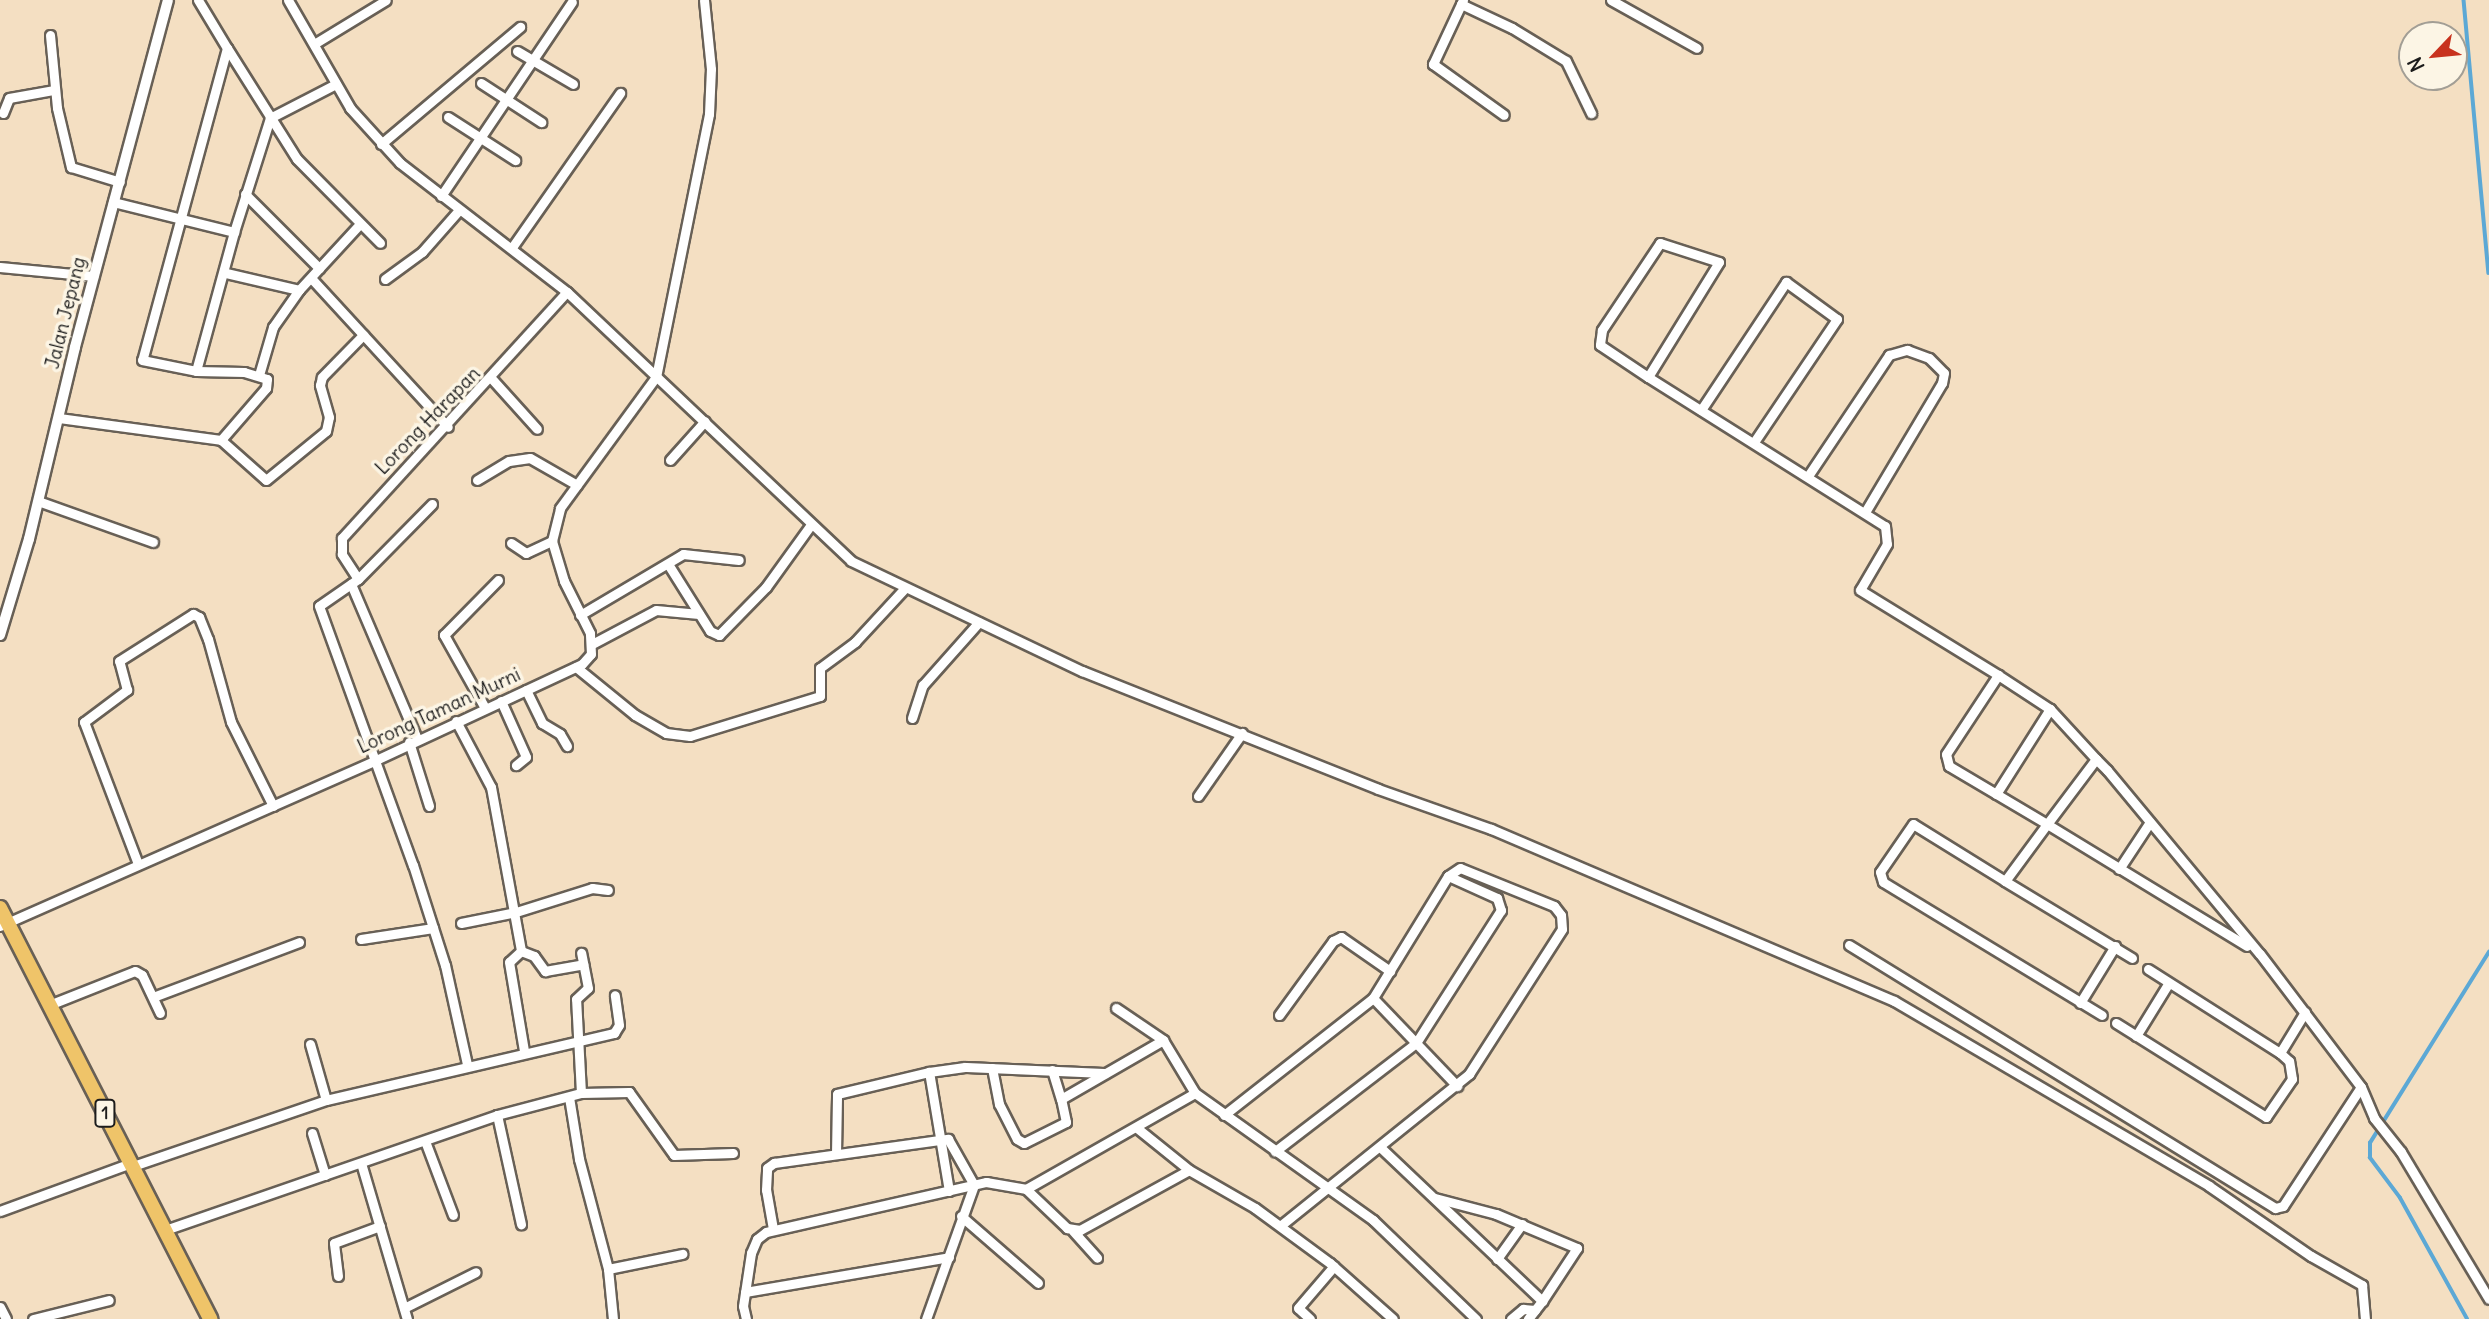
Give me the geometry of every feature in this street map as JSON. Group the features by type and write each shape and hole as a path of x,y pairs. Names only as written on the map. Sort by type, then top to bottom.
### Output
{"highway":[{"name":"1","path":"0,908 4,925 49,1005 210,1319"}],"street":[{"name":"Jalan Jepang","path":"0,635 38,501 113,202 168,0"},
{"path":"198,0 297,159 358,226 380,243"},
{"path":"288,0 336,84 381,144 458,210 513,246 567,292 705,421 810,526 851,561 904,589 1082,671 1491,828 1894,1001 2209,1186 2311,1256 2362,1285 2365,1319"},
{"path":"704,0 711,69 709,114 656,377 560,508 552,541 592,644 591,654 576,667 635,716 666,733 690,736 820,696 824,684 820,668 855,642 904,589"},
{"path":"1611,0 1697,48"},
{"path":"314,44 379,2"},
{"path":"441,196 572,2"},
{"path":"1504,115 1433,64 1462,2 1566,61 1591,113"},
{"path":"381,144 520,27"},
{"path":"50,35 54,90 71,167 120,182"},
{"path":"221,440 266,388 267,379 259,374 196,371 142,360 228,48"},
{"path":"517,51 573,84"},
{"path":"481,83 541,122"},
{"path":"196,371 226,273 245,194 270,118 336,84"},
{"path":"3,113 9,98 54,90"},
{"path":"513,246 620,93"},
{"path":"448,117 515,160"},
{"path":"245,194 319,268"},
{"path":"113,202 179,221 234,232"},
{"path":"385,279 422,252 458,210"},
{"path":"259,374 273,327 299,290 358,226"},
{"path":"1648,377 1719,262 1660,243 1602,330 1600,345 1648,377 1866,512 1885,526 1889,535 1860,590 2050,709 2096,759 2260,954 2361,1087 2374,1118 2384,1129 2489,1299"},
{"path":"0,267 94,276"},
{"path":"226,273 299,290"},
{"path":"311,278 448,427"},
{"path":"1701,410 1786,282 1837,319 1754,442"},
{"name":"Lorong Harapan","path":"429,806 413,741 342,554 342,538 492,379 567,292"},
{"path":"59,418 221,440 266,480 326,431 330,417 320,385 322,377 363,335"},
{"path":"1808,476 1889,355 1907,350 1929,358 1944,373 1942,383 1866,512"},
{"path":"492,379 537,429"},
{"path":"670,460 705,421"},
{"path":"477,480 509,461 530,458 578,485"},
{"path":"38,501 153,542"},
{"path":"432,504 354,582 319,606 376,760 433,928 461,1025 467,1064"},
{"path":"668,564 714,634 725,631 766,587 810,526"},
{"path":"511,543 526,553 552,541"},
{"path":"580,615 683,554 739,560"},
{"path":"485,708 443,635 498,580"},
{"path":"592,644 656,610 699,614"},
{"path":"138,864 84,722 127,690 119,661 192,614 199,617 208,639 239,742 273,806"},
{"path":"912,718 923,685 979,622"},
{"name":"Lorong Taman Murni","path":"4,925 376,760 576,667"},
{"path":"1997,674 1946,754 1949,766 2260,954"},
{"path":"526,690 542,723 560,734 567,746"},
{"path":"501,701 526,757 516,765"},
{"path":"1996,794 2050,709"},
{"path":"456,721 491,787 521,951"},
{"path":"1198,796 1242,733"},
{"path":"2005,881 2096,759"},
{"path":"2119,869 2150,822"},
{"path":"2102,1015 1883,882 1880,872 1913,824 2132,957"},
{"path":"1224,1115 1373,998 1448,876 1460,868 1493,879 1554,906 1562,920 1555,940 1469,1074 1280,1226"},
{"path":"1275,1151 1416,1043 1501,910 1497,898 1448,876"},
{"path":"461,923 516,912 579,891 608,890"},
{"path":"361,939 433,928"},
{"path":"1279,1015 1333,941 1341,937 1390,971"},
{"path":"153,997 299,942"},
{"path":"1849,945 2275,1208 2284,1206 2361,1087"},
{"path":"2080,1003 2115,946"},
{"path":"521,951 534,956 545,971 583,964"},
{"path":"521,951 509,962 524,1051"},
{"path":"581,953 588,988 576,999 581,1093"},
{"path":"2116,1023 2266,1116 2292,1079 2289,1061 2280,1053 2148,969"},
{"path":"49,1005 135,971 153,997 160,1013"},
{"path":"2136,1036 2168,984"},
{"path":"0,1211 326,1100 618,1029 615,995"},
{"path":"1373,998 1457,1086"},
{"path":"1116,1008 1163,1040 1195,1093 1373,1220 1476,1319"},
{"path":"2280,1053 2305,1012"},
{"path":"1061,1099 1163,1040"},
{"path":"310,1044 326,1100"},
{"path":"836,1154 837,1094 929,1072 992,1068 1107,1073"},
{"path":"992,1068 999,1104 1017,1139 1024,1143 1066,1122 1052,1070"},
{"path":"929,1072 937,1138 949,1191"},
{"path":"165,1230 498,1115 581,1093 629,1092 674,1155 733,1153"},
{"path":"1026,1189 1195,1093"},
{"path":"569,1097 579,1159 608,1269 613,1319"},
{"path":"498,1115 521,1224"},
{"path":"1137,1128 1189,1170 1280,1226 1334,1266 1393,1319"},
{"path":"312,1133 325,1175"},
{"path":"773,1229 767,1168 774,1163 937,1138 954,1144 974,1185 926,1319"},
{"path":"425,1141 453,1216"},
{"path":"1380,1147 1542,1301"},
{"path":"361,1163 407,1319"},
{"path":"1073,1231 1189,1170"},
{"path":"746,1319 745,1292 751,1253 757,1239 773,1229 974,1185 1006,1182 1026,1189 1073,1231 1097,1258"},
{"path":"1433,1198 1521,1224 1577,1248 1528,1319"},
{"path":"961,1216 1038,1283"},
{"path":"1497,1259 1521,1224"},
{"path":"338,1276 334,1243 380,1226"},
{"path":"608,1269 682,1254"},
{"path":"745,1292 949,1257"},
{"path":"1310,1319 1298,1308 1334,1266"},
{"path":"404,1308 476,1272"},
{"path":"33,1319 110,1300"},
{"path":"0,1307 6,1319"},
{"path":"1511,1319 1523,1309 1535,1310"}],"waterway":[{"path":"2464,0 2489,273"},
{"path":"2467,1319 2400,1198 2370,1158 2370,1143 2489,952"}]}
